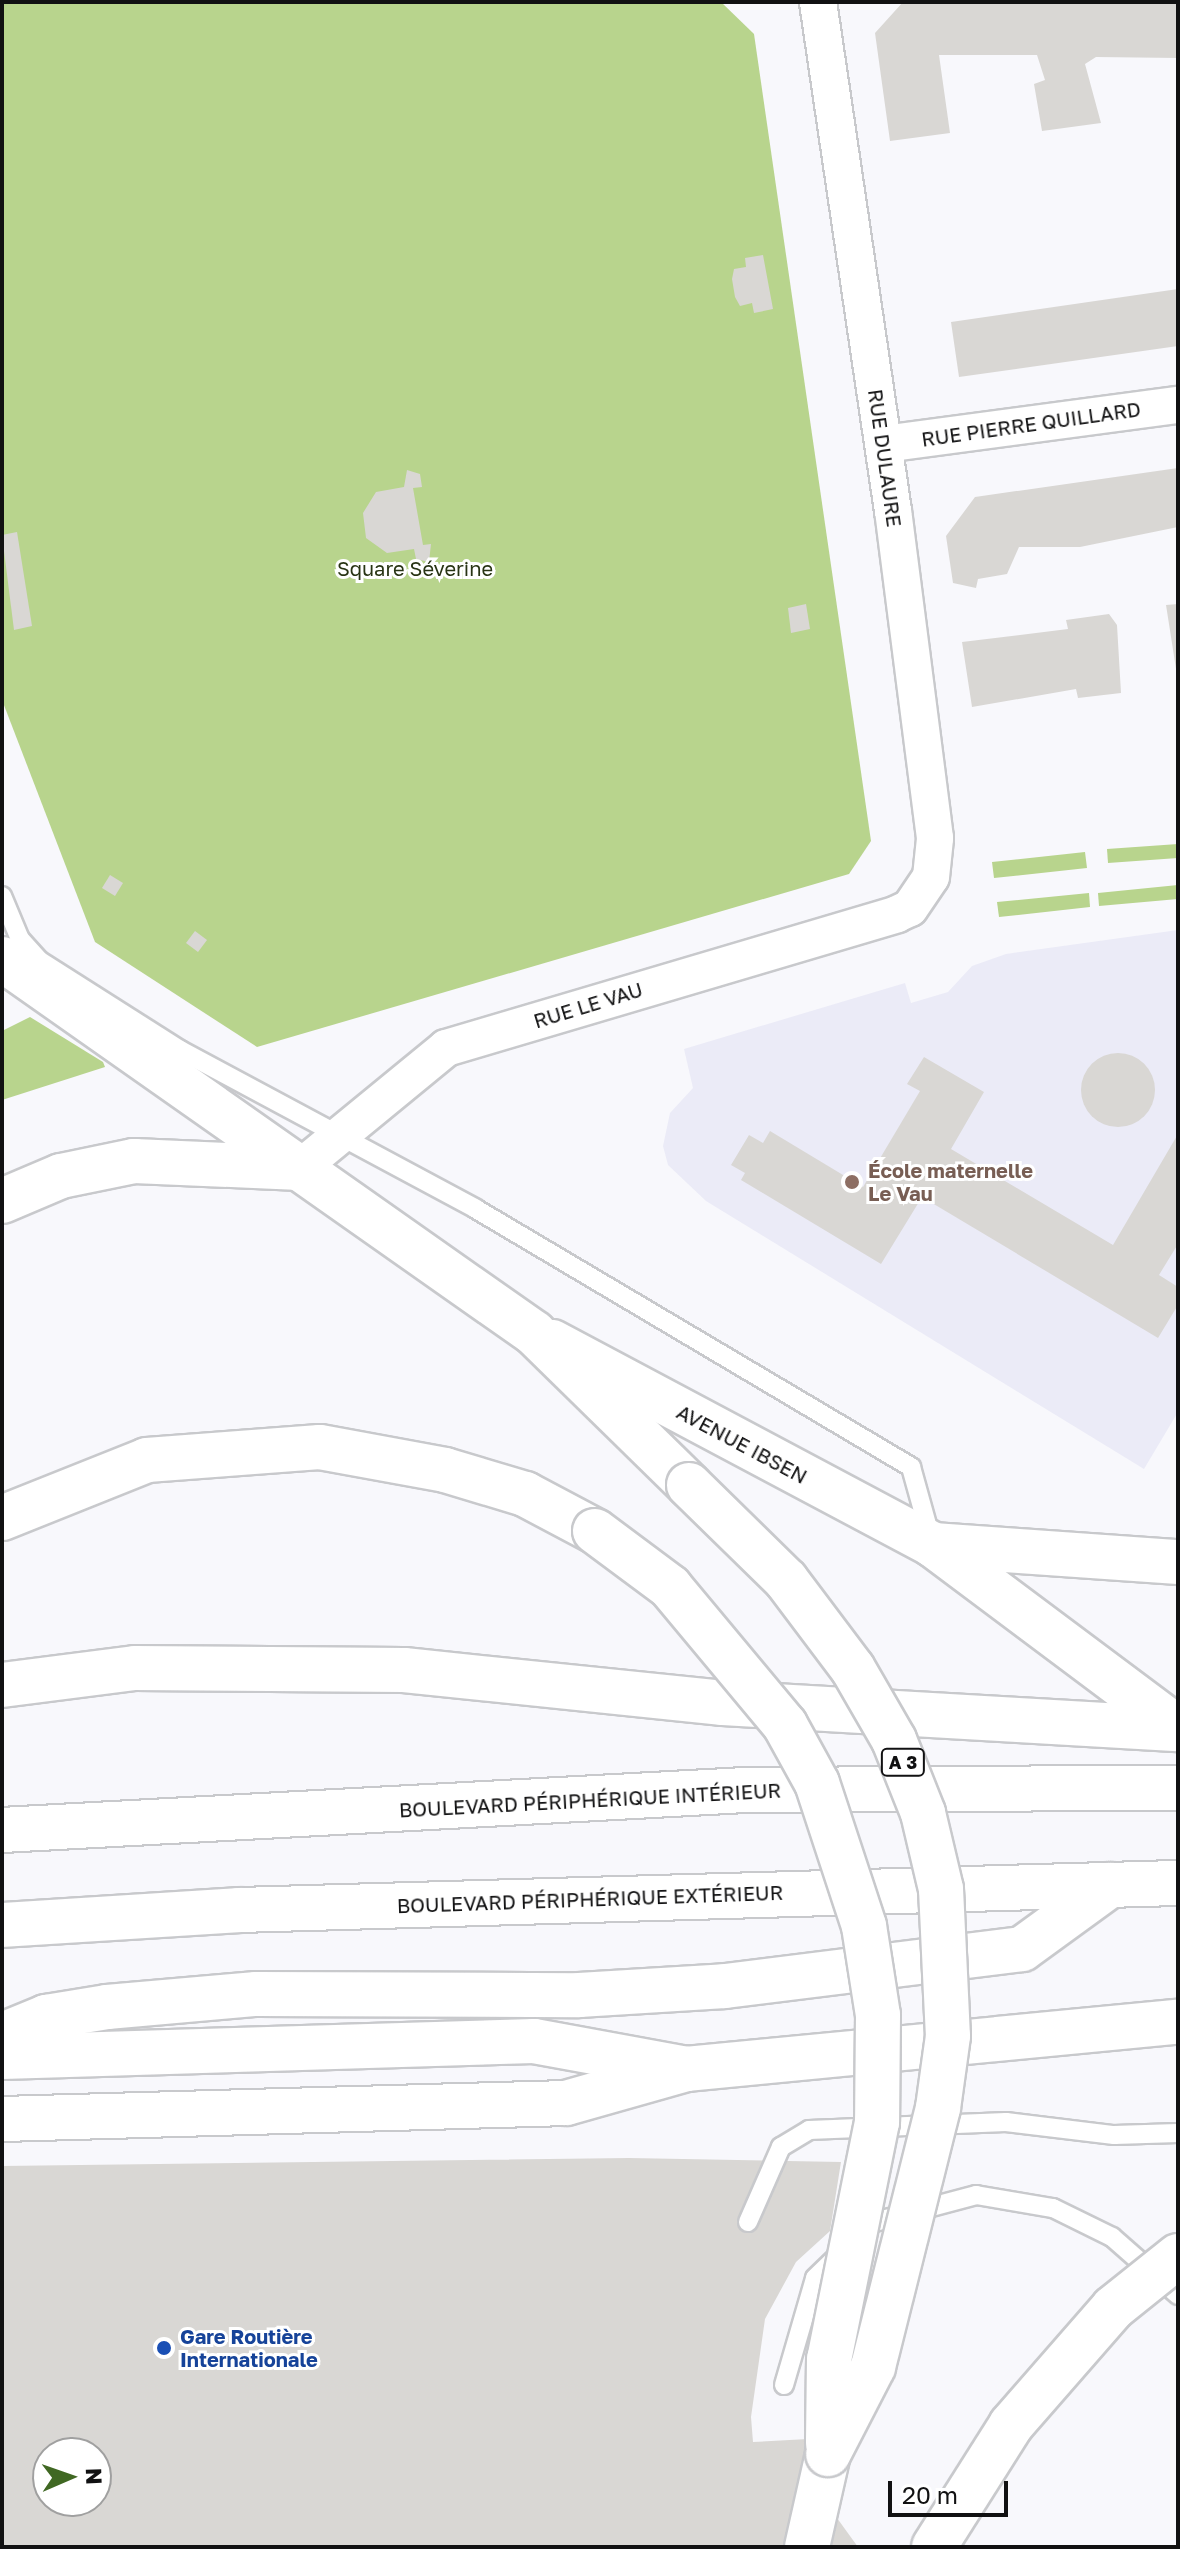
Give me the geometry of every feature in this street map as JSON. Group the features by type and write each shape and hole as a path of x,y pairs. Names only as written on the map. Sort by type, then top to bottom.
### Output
{"main road":[{"name":"AVENUE IBSEN","path":"2,959 534,1333 933,1545 1178,1728"},
{"path":"10,1190 134,1161 300,1168"},
{"name":"A 3","path":"534,1333 786,1580 853,1669 900,1754 941,1889 948,2036 938,2108 873,2367 828,2454 807,2547"},
{"path":"2,1518 147,1460 320,1447 445,1470 525,1494 595,1531 670,1587 785,1725 817,1783 864,1926 878,2015 877,2122 829,2359 828,2454"},
{"path":"933,1545 1178,1562"},
{"path":"2,1685 135,1668 404,1670 723,1703 1178,1728"},
{"name":"BOULEVARD PÉRIPHÉRIQUE INTÉRIEUR","path":"2,1830 745,1790 1178,1788"},
{"name":"BOULEVARD PÉRIPHÉRIQUE EXTÉRIEUR","path":"2,1925 255,1910 1178,1883"},
{"path":"2,2035 46,2017 107,2007 241,1995 579,1995 725,1986 1022,1949 1110,1885"},
{"path":"2,2119 566,2103 686,2069 1178,2022"},
{"path":"2,2057 534,2041 686,2069"},
{"path":"934,2547 1011,2425 1113,2308 1178,2256"}],"street":[{"name":"RUE DULAURE","path":"818,2 884,444 935,838 931,877 910,908"},
{"name":"RUE PIERRE QUILLARD","path":"884,444 1178,405"},
{"name":"RUE LE VAU","path":"300,1168 446,1048 910,908"}],"lane":[{"path":"2,896 20,939 40,961 339,1138 476,1209 911,1467 933,1545"},
{"path":"748,2222 781,2147 809,2130 1006,2122 1114,2135 1178,2133"},
{"path":"784,2385 815,2278 871,2223 976,2195 1053,2208 1112,2237 1178,2295"}],"shaded area":[{"path":"1178,930 1178,1412 1144,1469 706,1201 668,1165 663,1146 670,1113 693,1088 684,1049 905,983 911,1003 948,992 972,966 1006,954"}],"green space":[{"name":"Square Séverine","path":"2,2 721,2 754,34 871,841 849,874 257,1047 95,942 2,700"},
{"path":"1178,844 1178,858 1108,863 1107,849"},
{"path":"1085,852 1087,868 994,878 992,862"},
{"path":"1178,885 1178,899 1099,906 1098,893"},
{"path":"1089,893 1090,907 999,917 997,902"},
{"path":"30,1017 103,1062 105,1067 2,1100 2,1031"}],"building":[{"path":"903,2 1178,2 1178,58 1096,57 1085,64 1101,123 1042,131 1034,84 1045,80 1037,55 939,55 950,133 890,141 875,33"},
{"path":"763,255 773,309 754,313 752,303 740,306 732,279 734,269 746,267 745,258"},
{"path":"1178,289 1178,346 959,377 951,322"},
{"path":"1178,468 1178,527 1080,547 1019,547 1007,574 978,579 976,588 953,583 946,536 975,497"},
{"path":"407,470 420,474 422,487 413,488 423,545 431,544 429,562 416,559 414,549 387,553 366,538 363,513 376,492 404,487"},
{"path":"17,532 32,626 14,630 2,535"},
{"path":"806,604 810,629 791,633 788,608"},
{"path":"1178,604 1178,669 1176,669 1166,605"},
{"path":"1109,614 1117,625 1121,693 1078,698 1076,689 972,707 962,642 1068,629 1066,620"},
{"path":"110,875 123,883 115,896 102,888"},
{"path":"195,931 207,940 198,952 186,943"},
{"path":"1118,1053 1132,1056 1144,1064 1152,1076 1155,1090 1152,1104 1144,1116 1132,1124 1118,1127 1104,1124 1092,1116 1084,1104 1081,1090 1084,1076 1092,1064 1104,1056"},
{"path":"924,1057 984,1092 951,1149 1113,1245 1178,1134 1178,1244 1159,1275 1178,1287 1178,1305 1158,1338 922,1197 881,1264 741,1180 745,1173 731,1165 749,1135 763,1143 770,1131 863,1187 920,1091 907,1084"},
{"path":"629,2158 841,2162 830,2231 796,2262 765,2319 751,2417 753,2442 808,2439 829,2507 858,2547 2,2547 2,2166"}],"place":[{"name":"École maternelle Le Vau","path":"852,1182"},
{"name":"Gare Routière Internationale","path":"164,2348"}]}
